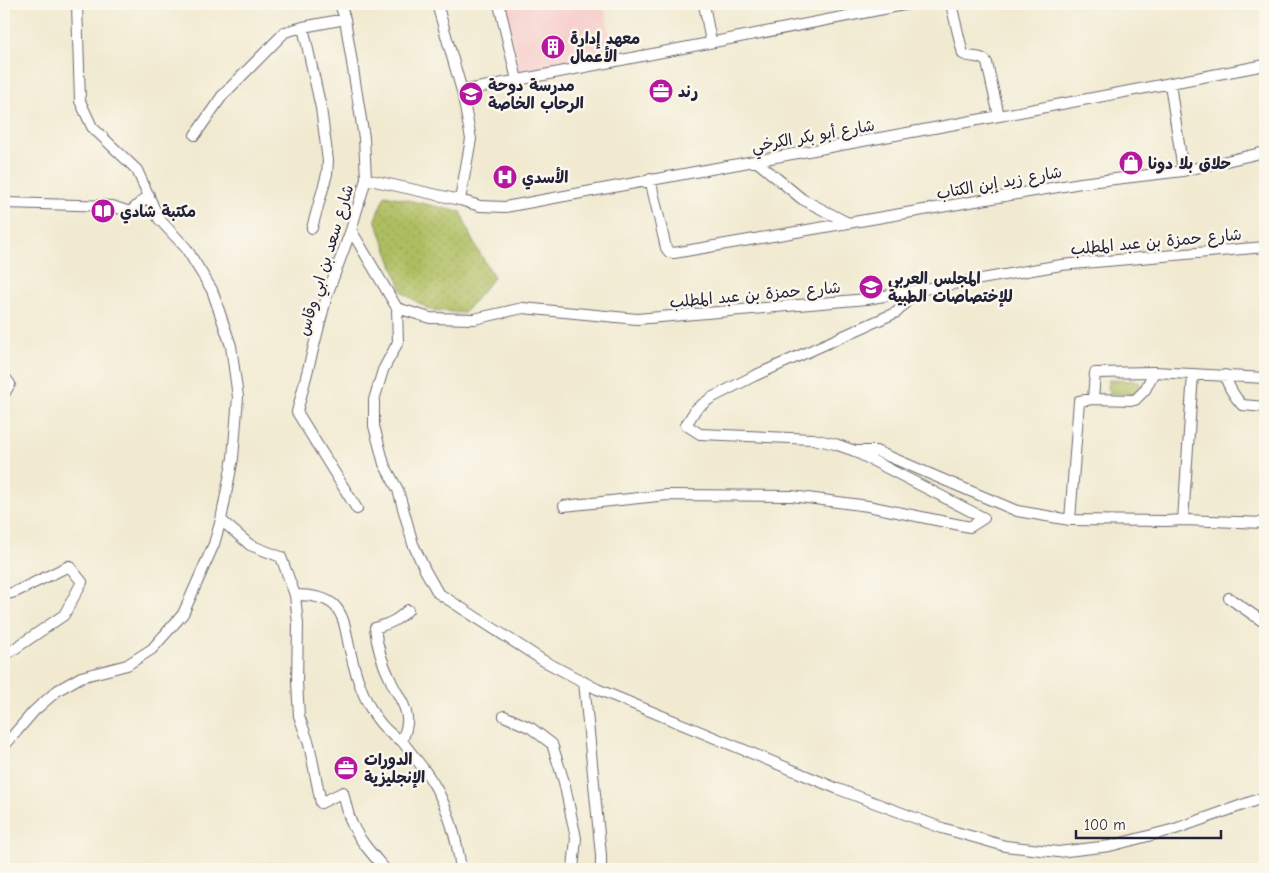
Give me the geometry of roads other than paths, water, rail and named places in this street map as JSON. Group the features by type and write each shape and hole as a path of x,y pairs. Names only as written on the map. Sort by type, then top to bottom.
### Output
{"street":[{"path":"4,746 34,711 58,690 81,677 127,665 152,649 183,614 214,544 221,520 233,458 238,396 231,346 212,290 186,248 159,219 137,170 92,127 80,101 77,4"},
{"name":"شارع سعد بن ابي وقاس","path":"340,4 345,19 364,138 366,179 351,230 326,295 297,412 357,509"},
{"path":"437,4 462,91 472,139 460,200"},
{"path":"499,4 517,80"},
{"path":"704,4 710,42"},
{"path":"462,91 909,4"},
{"path":"951,4 963,54 969,57 980,58 987,63 999,116"},
{"path":"195,135 222,96 285,32 345,19"},
{"path":"304,27 321,108 328,161 327,174 312,228"},
{"name":"شارع أبو بكر الكرخي","path":"366,179 480,206 505,207 1265,65"},
{"path":"1170,84 1183,171"},
{"name":"شارع زيد إبن الكتاب","path":"650,179 666,248 669,252 674,253 1081,183 1183,171 1265,152"},
{"path":"756,161 802,199 848,223"},
{"path":"4,203 112,206 130,212 149,195"},
{"path":"351,230 397,308 398,342 383,370 374,400 374,426 384,464 398,490 413,544 438,593 544,661 597,689 838,790 942,828 1005,846 1058,852 1110,846 1175,829 1265,797"},
{"name":"شارع حمزة بن عبد المطلب","path":"397,308 430,318 474,319 524,308 637,319 867,299 1061,265 1265,247"},
{"path":"564,506 667,495 792,496 868,506 970,527 984,518 855,452 835,444 813,439 700,434 686,425 696,410 711,398 754,376 897,312 916,291"},
{"path":"1070,520 1079,401 1093,399 1135,400 1145,390 1154,372"},
{"path":"1093,399 1095,373 1154,372 1265,378"},
{"path":"1183,520 1193,374"},
{"path":"1225,375 1234,395 1242,405 1265,407"},
{"path":"4,376 10,384 4,394"},
{"path":"855,452 876,451 1017,511 1070,520 1183,520 1265,524"},
{"path":"221,520 250,545 281,557 295,595 298,624 297,682 299,716 309,744 321,803 342,792 351,820 360,837 384,869"},
{"path":"4,595 69,566 82,582 64,615 4,656"},
{"path":"295,595 322,599 334,605 340,612 354,670 362,692 386,729 402,741 437,789 457,843 461,869"},
{"path":"1229,598 1265,623"},
{"path":"402,741 408,720 407,713 383,662 376,640 375,628 391,623 408,610"},
{"path":"584,682 601,847 601,869"},
{"path":"504,716 531,728 552,744 564,782 576,838 573,869"}],"place":[{"name":"معهد إدارة الأعمال","path":"553,47"},
{"name":"رند","path":"661,91"},
{"name":"مدرسة دوحة الرحاب الخاصة","path":"471,94"},
{"name":"حلاق بلا دونا","path":"1131,163"},
{"name":"الأسدي","path":"505,177"},
{"name":"مكتبة شادي","path":"103,211"},
{"name":"المجلس العربي للإختصاصات الطبية","path":"871,287"},
{"name":"الدورات الإنجليزية","path":"346,768"}]}
